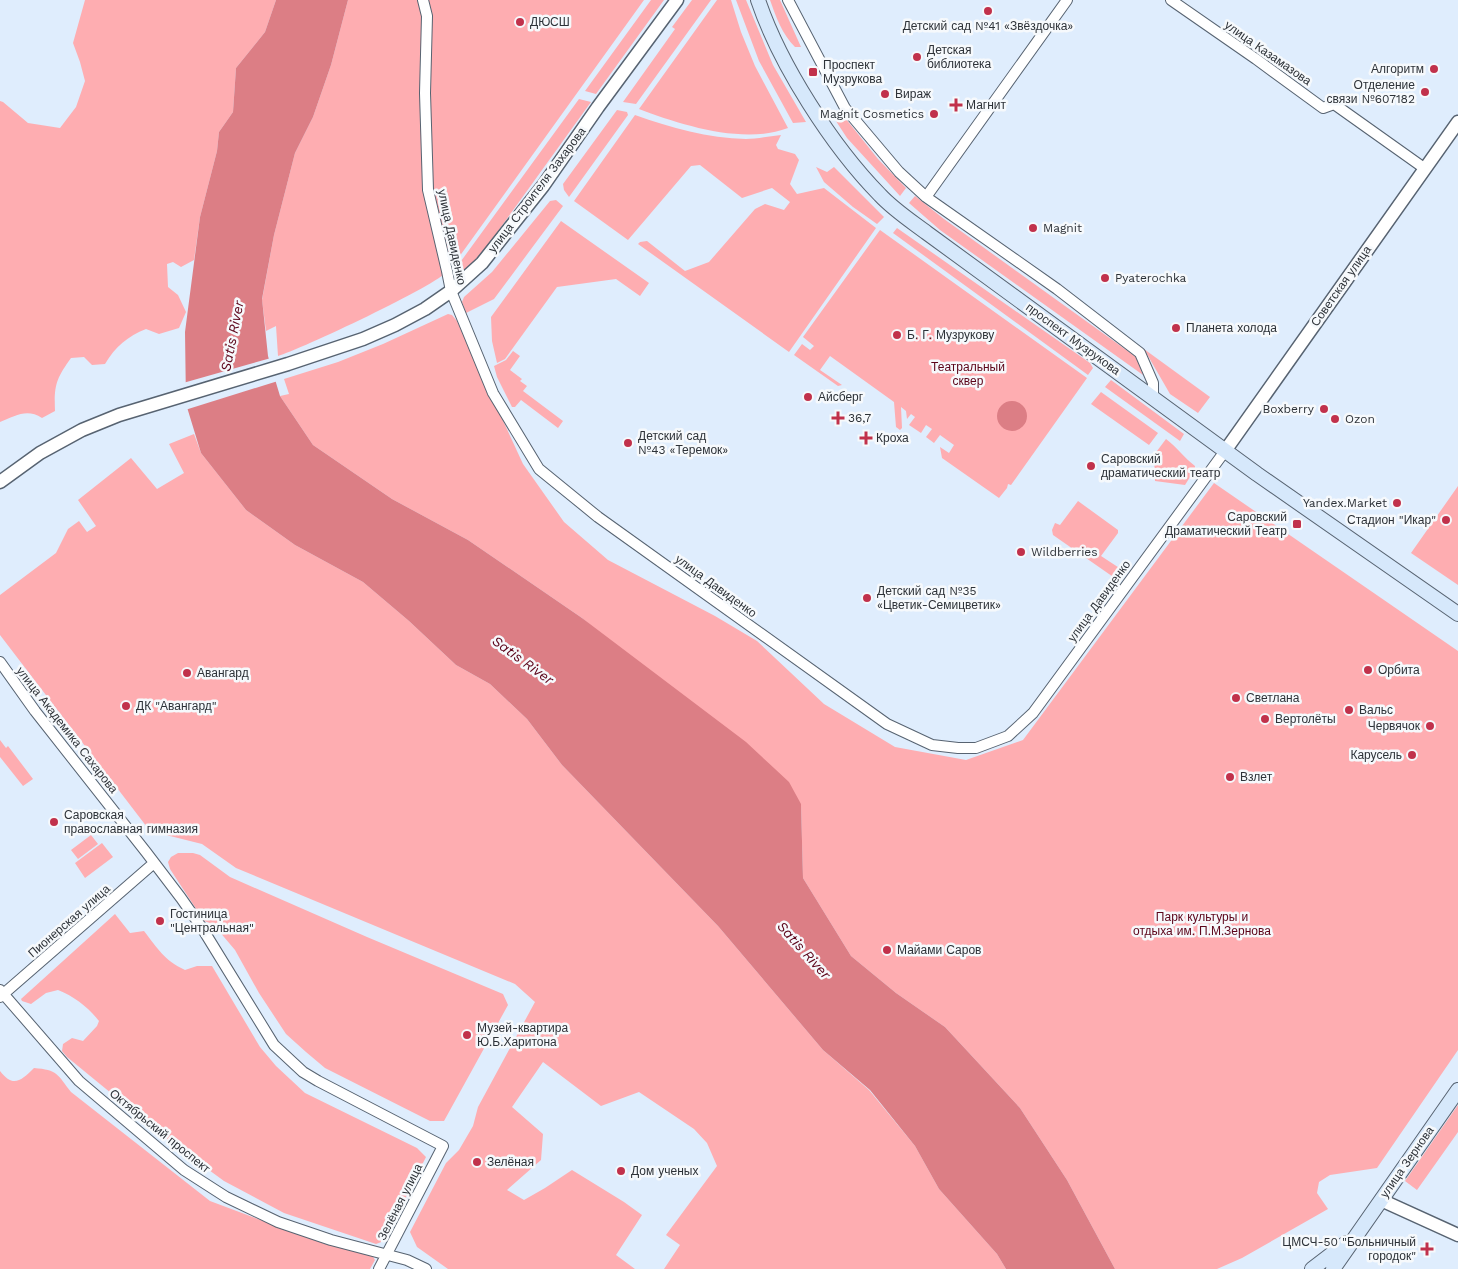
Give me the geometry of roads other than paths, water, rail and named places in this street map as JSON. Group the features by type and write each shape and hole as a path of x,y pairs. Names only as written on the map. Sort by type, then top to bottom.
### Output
{"main road":[{"name":"проспект Музрукова","path":"758,0 764,19 786,63 820,120 856,170 881,197 927,233 1225,451 1458,614"},
{"name":"улица Зернова","path":"1333,1269 1458,1090"},
{"name":"улица Зернова","path":"1312,1269 1356,1234"}],"street":[{"name":"улица Давиденко","path":"423,0 427,16 425,93 428,190 448,271 451,292 493,394 539,469 598,517 887,724 932,745 958,748 976,748 1008,736 1034,713 1225,451"},
{"name":"улица Строителя Захарова","path":"0,482 40,453 82,430 119,416 363,339 425,309 451,292 482,263 543,186 598,107 677,0"},
{"path":"788,0 845,108 899,172 926,197 1057,289 1140,353 1153,383 1153,397"},
{"path":"926,197 1067,0"},
{"name":"улица Казамазова","path":"1171,0 1256,58 1323,108 1334,104 1424,168"},
{"name":"Советская улица","path":"1225,451 1458,122"},
{"name":"улица Академика Сахарова","path":"2,670 181,898 202,928 274,1045 304,1072 318,1081 443,1146"},
{"name":"Пионерская улица","path":"1,994 154,863"},
{"name":"Октябрьский проспект","path":"1,994 79,1081 184,1170 226,1197 278,1222 331,1240 407,1260 426,1269"},
{"name":"Зелёная улица","path":"379,1269 443,1146"},
{"path":"1381,1200 1458,1235"}],"water":[{"name":"Satis River","path":"276,0 348,0 331,65 313,117 295,153 274,235 262,299 268,356 280,396 313,445 392,499 468,540 582,618 746,742 789,782 801,804 803,878 851,956 896,993 945,1027 1020,1108 1067,1180 1115,1269 1006,1269 997,1254 939,1189 915,1146 870,1090 823,1050 718,926 562,765 527,719 490,684 456,665 409,621 363,582 295,545 246,510 201,453 186,404 185,332 200,217 217,151 219,132 233,112 236,68 265,32"},
{"path":"1012,401 1023,405 1027,416 1023,427 1012,431 1001,427 997,416 1001,405"}],"place":[{"name":"Детский сад №41 «Звёздочка»","path":"988,11"},
{"name":"ДЮСШ","path":"520,22"},
{"name":"Детская библиотека","path":"917,57"},
{"name":"Алгоритм","path":"1434,69"},
{"name":"Проспект Музрукова","path":"813,72"},
{"name":"Отделение связи №607182","path":"1425,92"},
{"name":"Вираж","path":"885,94"},
{"name":"Магнит","path":"956,105"},
{"name":"Magnit Cosmetics","path":"934,114"},
{"name":"Magnit","path":"1033,228"},
{"name":"Pyaterochka","path":"1105,278"},
{"name":"Планета холода","path":"1176,328"},
{"name":"Б. Г. Музрукову","path":"897,335"},
{"name":"Айсберг","path":"808,397"},
{"name":"Boxberry","path":"1324,409"},
{"name":"36,7","path":"838,418"},
{"name":"Ozon","path":"1335,419"},
{"name":"Кроха","path":"866,438"},
{"name":"Детский сад №43 «Теремок»","path":"628,443"},
{"name":"Саровский драматический театр","path":"1091,466"},
{"name":"Yandex.Market","path":"1397,503"},
{"name":"Стадион \"Икар\"","path":"1446,520"},
{"name":"Саровский Драматический Театр","path":"1297,524"},
{"name":"Wildberries","path":"1021,552"},
{"name":"Детский сад №35 «Цветик-Семицветик»","path":"867,598"},
{"name":"Орбита","path":"1368,670"},
{"name":"Авангард","path":"187,673"},
{"name":"Светлана","path":"1236,698"},
{"name":"ДК \"Авангард\"","path":"126,706"},
{"name":"Вальс","path":"1349,710"},
{"name":"Вертолёты","path":"1265,719"},
{"name":"Червячок","path":"1430,726"},
{"name":"Карусель","path":"1412,755"},
{"name":"Взлет","path":"1230,777"},
{"name":"Саровская православная гимназия","path":"54,822"},
{"name":"Гостиница \"Центральная\"","path":"160,921"},
{"name":"Майами Саров","path":"887,950"},
{"name":"Музей-квартира Ю.Б.Харитона","path":"467,1035"},
{"name":"Зелёная","path":"477,1162"},
{"name":"Дом ученых","path":"621,1171"},
{"name":"ЦМСЧ-50 \"Больничный городок\"","path":"1427,1249"}],"park label":[{"name":"Театральный сквер","path":"968,374"},
{"name":"Парк культуры и отдыха им. П.М.Зернова","path":"1202,924"}]}
